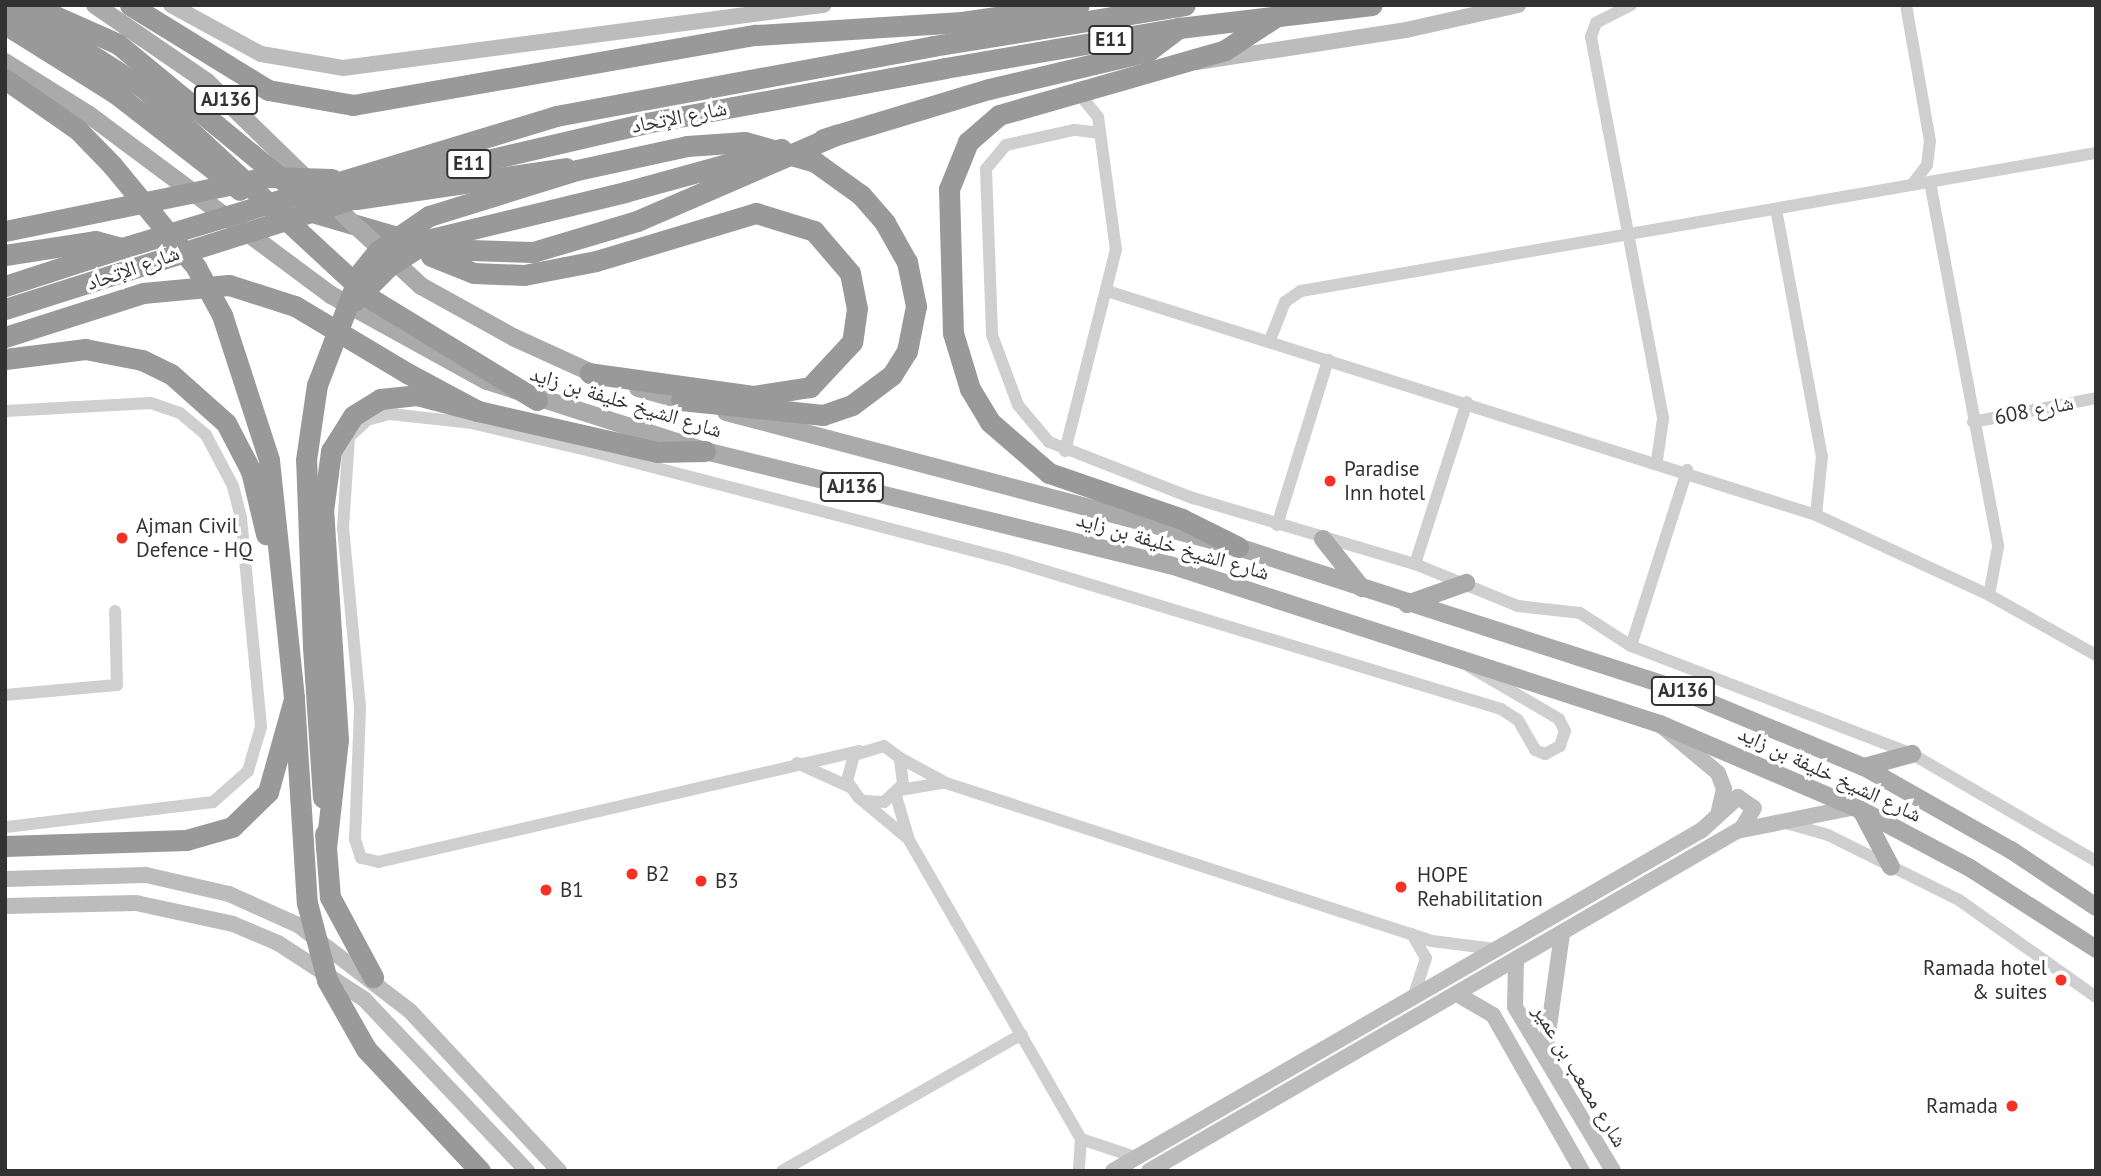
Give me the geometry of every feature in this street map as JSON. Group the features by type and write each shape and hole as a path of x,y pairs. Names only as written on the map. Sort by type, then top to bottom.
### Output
{"highway":[{"path":"10,5 53,15 118,44 194,101 278,178 343,197"},
{"path":"130,5 268,90 353,105 756,35 962,22 1079,5"},
{"path":"1120,5 1147,12"},
{"name":"شارع الإتحاد","path":"5,309 343,197 556,116 933,46 1185,5"},
{"name":"شارع الإتحاد","path":"5,286 122,248 343,197 583,136 945,68 1179,29 1372,5"},
{"path":"1238,547 1182,519 1049,473 990,422 962,371 951,314 949,189 955,164 977,131 999,115 1073,89 1237,45 1277,16"},
{"path":"5,24 105,86 238,189 408,243 474,273 524,275 765,214 814,231 850,273 857,308 852,342 829,373 800,391 742,395 590,373"},
{"path":"5,24 68,40 137,82 373,300 537,400"},
{"path":"343,313 389,266 431,239 625,192 836,135 989,89 1148,51 1179,29"},
{"path":"5,79 78,131 164,225 222,315 269,460 288,625 307,903 327,980 366,1049 480,1171"},
{"path":"5,96 78,131"},
{"path":"408,243 484,254 566,246 836,135"},
{"path":"322,645 308,435 317,385 343,313 369,262 429,216 577,170 687,146 745,142 815,162 861,195 907,262 916,306 911,336 900,363 880,386 823,415 681,400"},
{"path":"5,231 267,177 343,197 378,201 542,170 577,170"},
{"path":"5,255 95,241 122,248"},
{"path":"5,337 143,293 229,285 295,306 407,373 478,411"},
{"path":"5,359 111,352 171,374 226,423 251,471 288,625"},
{"path":"373,977 336,914 326,848 322,645 323,487 331,451 345,425 364,407 392,396 478,411 657,452 705,451"},
{"path":"5,846 87,838 186,840 232,827 268,792 294,699"}],"main road":[{"name":"AJ136","path":"95,5 207,82 343,197"},
{"name":"شارع الشيخ خليفة بن زايد","path":"5,62 232,219 331,295 407,343 537,400 705,451 1170,565 1450,652 1660,724 1858,809 1970,869 2096,949"},
{"name":"شارع الشيخ خليفة بن زايد","path":"343,197 421,286 515,338 590,373 681,400 1238,547 1407,604 1669,686 1864,767 1970,825 2096,907"},
{"path":"1323,539 1362,588"},
{"path":"1407,604 1466,583"},
{"path":"1864,767 1912,754"},
{"path":"1858,809 1891,867"}],"street":[{"path":"171,5 261,54 343,68 824,5"},
{"path":"1184,60 1228,62 1518,5"},
{"path":"1631,5 1591,32 1662,419 1657,460"},
{"path":"1906,5 1930,141 1927,165 1912,185"},
{"path":"1065,451 1107,291 1116,237 1100,133 1092,102 1073,89"},
{"path":"1100,133 1074,130 1006,145 986,169 992,335 1024,416 1065,451 1277,525 1415,564 1528,608 1580,612 1632,646 1912,754 2096,862"},
{"path":"1270,340 1284,302 1301,291 2095,156"},
{"path":"1930,182 1999,558 1990,595"},
{"path":"1776,209 1822,456 1816,515"},
{"path":"1107,291 1657,460 1816,515 1990,595 2096,655"},
{"path":"1277,525 1328,360"},
{"name":"شارع 608","path":"1973,422 2096,398"},
{"path":"1415,564 1467,402"},
{"path":"5,411 151,403 180,413 206,435 229,477 241,517 261,727 248,771 213,802 5,827"},
{"path":"1450,652 1559,719 1565,731 1560,746 1545,754 1535,750 1518,720 1501,709 1009,560 551,442 447,419 390,414 360,424 344,453 345,565 361,738 355,839 367,861 878,745 946,783 1412,934 1495,949"},
{"path":"1632,646 1687,470"},
{"path":"5,695 117,685 115,611"},
{"path":"322,645 354,640"},
{"path":"1660,724 1718,774 1724,789 1720,811"},
{"path":"850,787 847,767 859,751"},
{"path":"900,758 898,793 909,840 1081,1139 1079,1171"},
{"path":"797,763 850,787 909,840"},
{"path":"864,801 946,783"},
{"path":"1113,1171 1702,830 1738,797 1752,803 1753,818 1737,831 1150,1170"},
{"path":"1737,831 1858,809"},
{"path":"1779,822 1828,835 1992,921 2096,997"},
{"path":"5,879 120,874 190,883 298,925 373,977 559,1171"},
{"path":"5,906 136,904 233,924 278,943 364,999 527,1171"},
{"path":"1412,934 1426,968 1414,995"},
{"path":"1545,1055 1562,934"},
{"name":"شارع مصعب بن عمير","path":"1516,960 1515,1007 1612,1171"},
{"path":"1457,994 1493,1014 1500,1002 1515,1007"},
{"name":"شارع مصعب بن عمير","path":"1493,1014 1582,1171"},
{"path":"782,1171 1022,1034"},
{"path":"1081,1139 1135,1157"}],"place":[{"name":"Paradise Inn hotel","path":"1330,481"},
{"name":"Ajman Civil Defence - HQ","path":"122,538"},
{"name":"B2","path":"632,874"},
{"name":"B3","path":"701,881"},
{"name":"HOPE Rehabilitation","path":"1401,887"},
{"name":"B1","path":"546,890"},
{"name":"Ramada hotel & suites","path":"2061,980"},
{"name":"Ramada","path":"2012,1106"}]}
